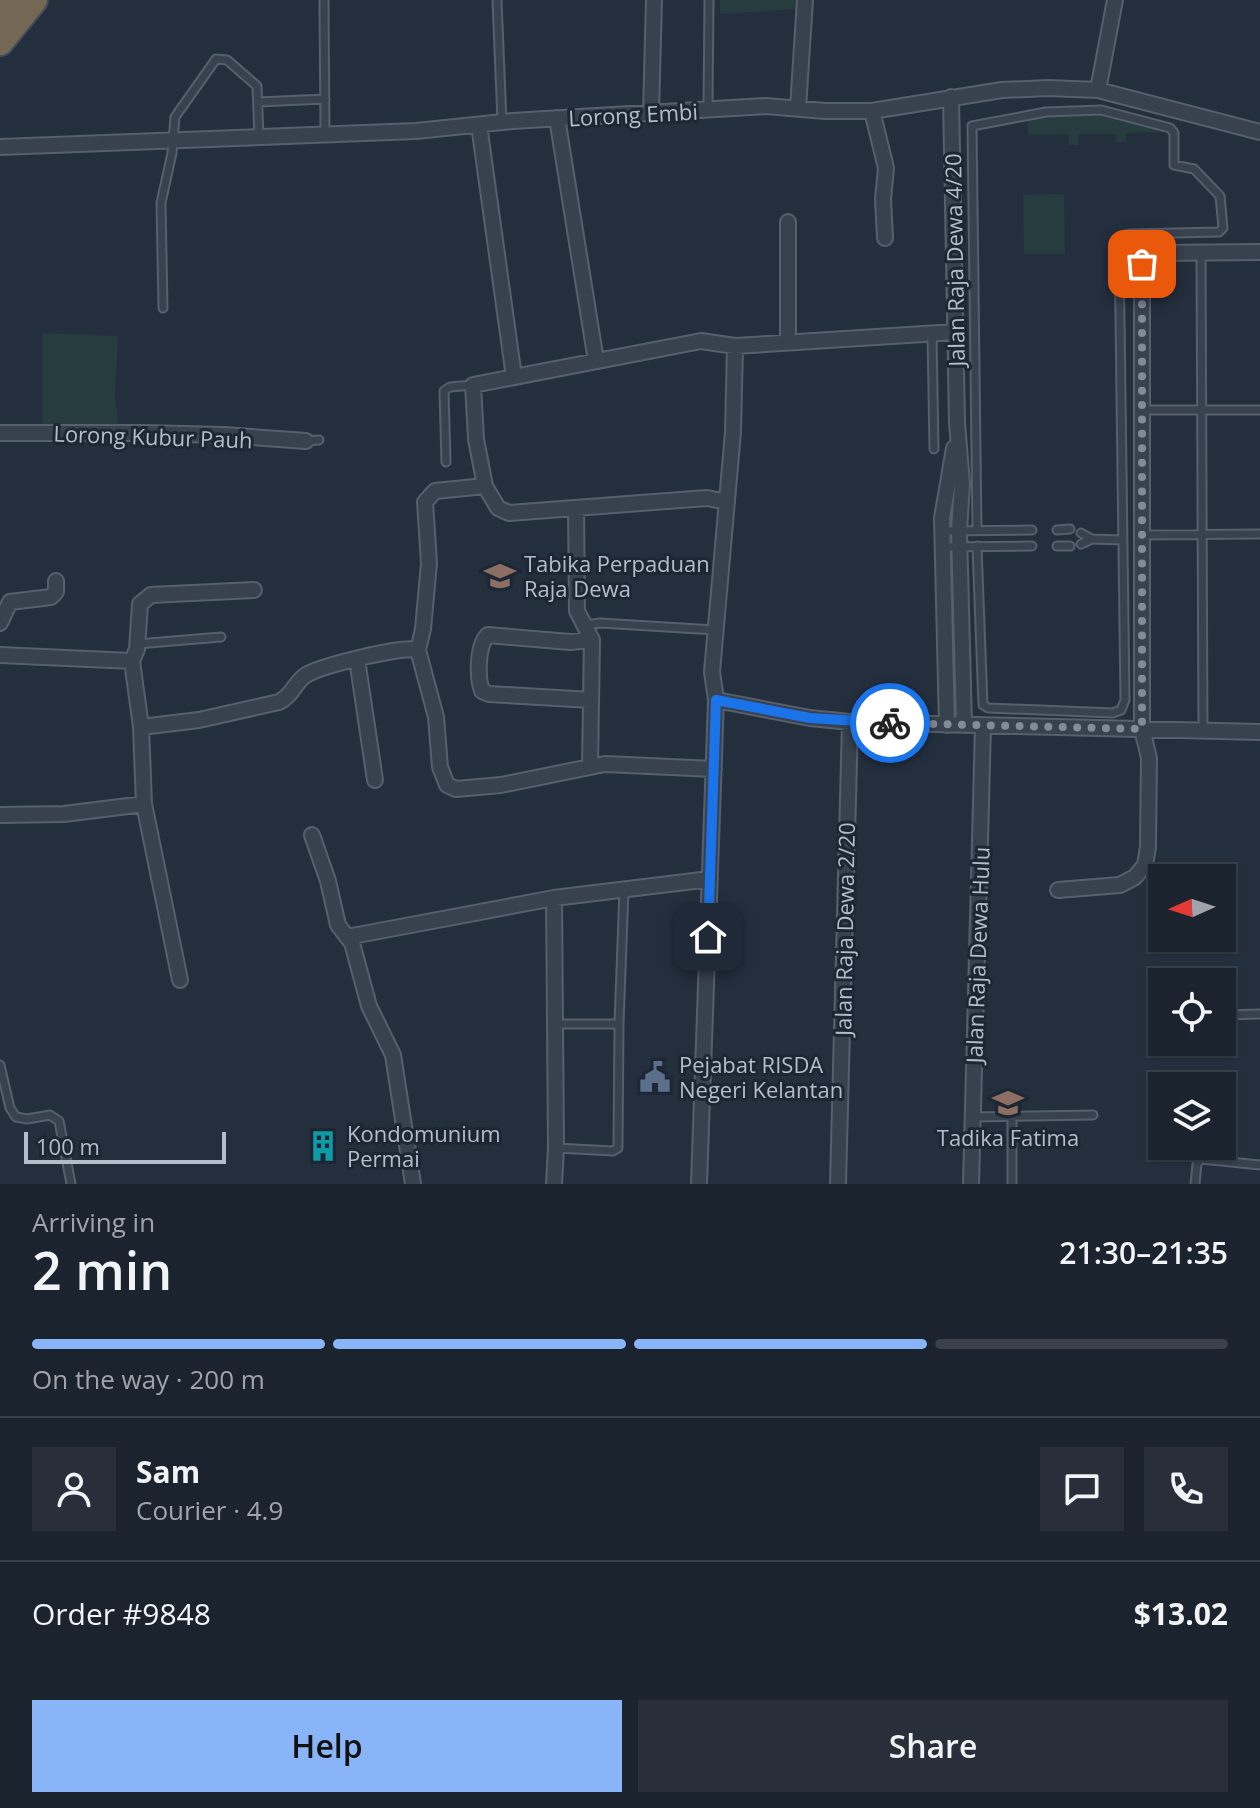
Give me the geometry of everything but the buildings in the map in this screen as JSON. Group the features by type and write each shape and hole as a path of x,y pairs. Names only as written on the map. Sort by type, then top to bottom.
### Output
{"highway":[{"path":"0,9 7,0"},
{"path":"0,42 34,0"}],"street":[{"path":"651,113 654,0"},
{"path":"798,108 805,0"},
{"path":"1098,90 1115,0"},
{"name":"Lorong Embi","path":"0,147 416,131 557,118 766,106 872,111 1002,90 1048,88 1098,90 1260,132"},
{"name":"Jalan Raja Dewa 4/20","path":"951,97 957,423 962,484 959,531 964,725"},
{"path":"872,111 886,168 883,199 885,238"},
{"path":"557,118 596,361"},
{"path":"479,125 514,377"},
{"path":"788,222 788,342"},
{"path":"1058,890 1120,885 1135,877 1145,865 1148,847 1149,758 1142,729 1142,264 1156,253 1260,252"},
{"path":"727,502 707,498 502,512 485,486 476,439 473,385 701,341 735,346 955,332"},
{"path":"699,1184 716,700 712,672 733,432 735,346"},
{"name":"Jalan Raja Dewa 4/20","path":"947,725 942,510 957,423"},
{"name":"Lorong Kubur Pauh","path":"0,433 157,433 313,441"},
{"path":"485,486 435,491 425,502 429,563 418,650 435,713 440,767 447,785 456,789 501,785 590,766 621,764 714,769"},
{"path":"576,508 576,604 579,618 592,640 590,766"},
{"path":"0,623 10,602 51,597 56,592 56,581"},
{"path":"180,980 144,804 141,727 132,661 137,644 138,612 140,604 151,595 254,590"},
{"path":"591,700 485,693 479,683 481,644 488,635 570,642 592,640"},
{"path":"141,727 199,720 279,702 305,676 357,659 408,648 418,650"},
{"path":"0,655 132,661"},
{"path":"357,659 375,780"},
{"path":"716,700 810,718 850,722 1260,732"},
{"name":"Jalan Raja Dewa 2/20","path":"838,1184 850,722"},
{"name":"Jalan Raja Dewa Hulu","path":"971,1184 983,726"},
{"path":"0,815 64,814 144,804"},
{"path":"312,835 328,881 338,925 356,950 369,1006 393,1055 413,1184"},
{"path":"347,937 554,898 710,879"},
{"path":"554,898 554,1184"}],"lane":[{"path":"324,0 325,134"},
{"path":"497,0 502,122"},
{"path":"708,110 709,0"},
{"path":"163,308 161,203 175,116 216,59 227,60 257,89 259,137"},
{"path":"258,102 325,99"},
{"path":"977,530 972,126 1046,112 1101,110 1170,128 1174,133 1174,165 1194,169 1222,200 1221,231 1131,234 1125,235 1119,243 1125,700 1121,710 1113,713 988,708 983,705 977,546"},
{"path":"1201,253 1203,731"},
{"path":"932,333 934,449"},
{"path":"446,462 444,391 450,387 473,385"},
{"path":"1141,410 1260,410"},
{"path":"1057,530 1070,529"},
{"path":"942,531 1032,530"},
{"path":"1081,533 1092,539"},
{"path":"1141,535 1260,534"},
{"path":"1081,544 1092,539 1123,540"},
{"path":"943,547 1032,546"},
{"path":"1057,546 1070,546"},
{"path":"584,625 600,623 715,630"},
{"path":"137,644 221,637"},
{"path":"556,1148 613,1151 618,1148 624,889"},
{"path":"1236,1015 1260,1014"},
{"path":"555,1024 619,1024"},
{"path":"0,1065 10,1108 16,1117 27,1119 50,1115 59,1121 71,1184"},
{"path":"973,1117 1093,1115"},
{"path":"1012,1117 1012,1184"},
{"path":"1195,1184 1197,1164 1201,1159 1260,1165"}],"green space":[{"path":"720,0 797,0 797,9 720,14"},
{"path":"1098,113 1165,132 1126,133 1126,142 1116,142 1116,134 1079,134 1078,145 1069,145 1068,134 1028,135 1028,119"},
{"path":"1064,194 1065,254 1024,254 1023,195"},
{"path":"42,333 118,336 115,398 119,426 42,427"}],"way so far":[{"path":"890,723 1142,729 1142,264"}],"place":[{"name":"Tabika Perpaduan Raja Dewa","path":"500,576"},
{"name":"Pejabat RISDA Negeri Kelantan","path":"655,1077"},
{"name":"Tadika Fatima","path":"1008,1103"},
{"name":"Kondomunium Permai","path":"323,1146"}],"route":[{"path":"708,937 716,700 810,718 890,723"}]}
